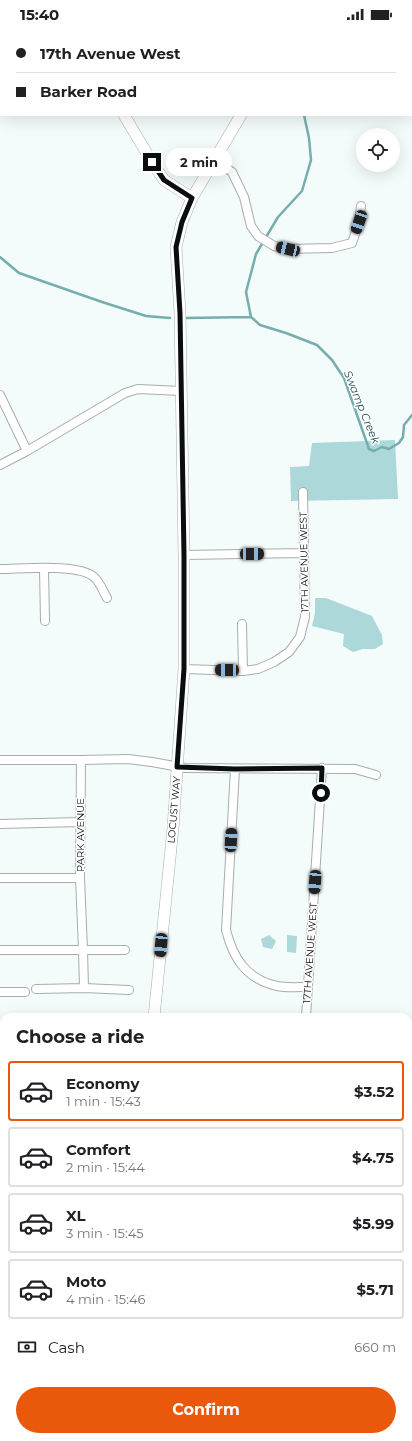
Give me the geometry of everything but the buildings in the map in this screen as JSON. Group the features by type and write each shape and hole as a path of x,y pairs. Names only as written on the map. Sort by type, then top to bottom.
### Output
{"main road":[{"path":"125,116 164,180 192,198"},
{"name":"LOCUST WAY","path":"154,1013 177,767 184,669 184,555 180,313 176,247 182,222 192,198 240,116"}],"street":[{"path":"214,160 232,172 244,197 251,226 258,236 274,246 288,249 332,248 352,243 359,222 361,206"},
{"path":"0,465 125,393 138,389 181,391"},
{"path":"0,395 26,451"},
{"name":"17TH AVENUE WEST","path":"243,671 258,669 274,662 289,652 300,637 305,617 303,492"},
{"path":"184,555 304,554"},
{"path":"0,569 68,568 82,571 94,577 107,598"},
{"path":"44,569 45,621"},
{"path":"184,669 243,671 242,624"},
{"path":"0,760 128,759 177,767 235,769 355,769 376,775"},
{"name":"PARK AVENUE","path":"0,878 80,878 80,760"},
{"name":"17TH AVENUE WEST","path":"306,1013 322,768"},
{"path":"235,769 226,930 235,956 245,970 258,980 278,987 308,987"},
{"path":"0,824 79,822"},
{"path":"80,878 84,988"},
{"path":"0,950 125,950"},
{"path":"36,989 84,988 129,990"},
{"path":"0,992 24,992"}],"shaded area":[{"path":"395,440 398,499 291,501 290,467 309,466 312,443"},
{"path":"315,598 326,598 372,616 382,635 383,644 375,649 363,649 353,652 343,646 344,634 312,626 315,613"},
{"path":"269,935 276,941 272,949 263,947 261,939"},
{"path":"287,935 297,936 296,953 287,952"}],"waterway":[{"name":"Swamp Creek","path":"304,116 309,138 311,160 302,191 278,217 256,254 246,292 251,317 260,325 317,345 332,360 344,378 369,449 374,451 382,447 389,449 399,443 403,437 404,425 412,415"},
{"path":"0,257 19,273 146,316 170,318"},
{"path":"185,318 251,317"}],"route":[{"path":"152,162 164,180 192,198 182,222 176,247 180,313 184,555 184,669 177,767 235,769 322,768 321,793"}]}
